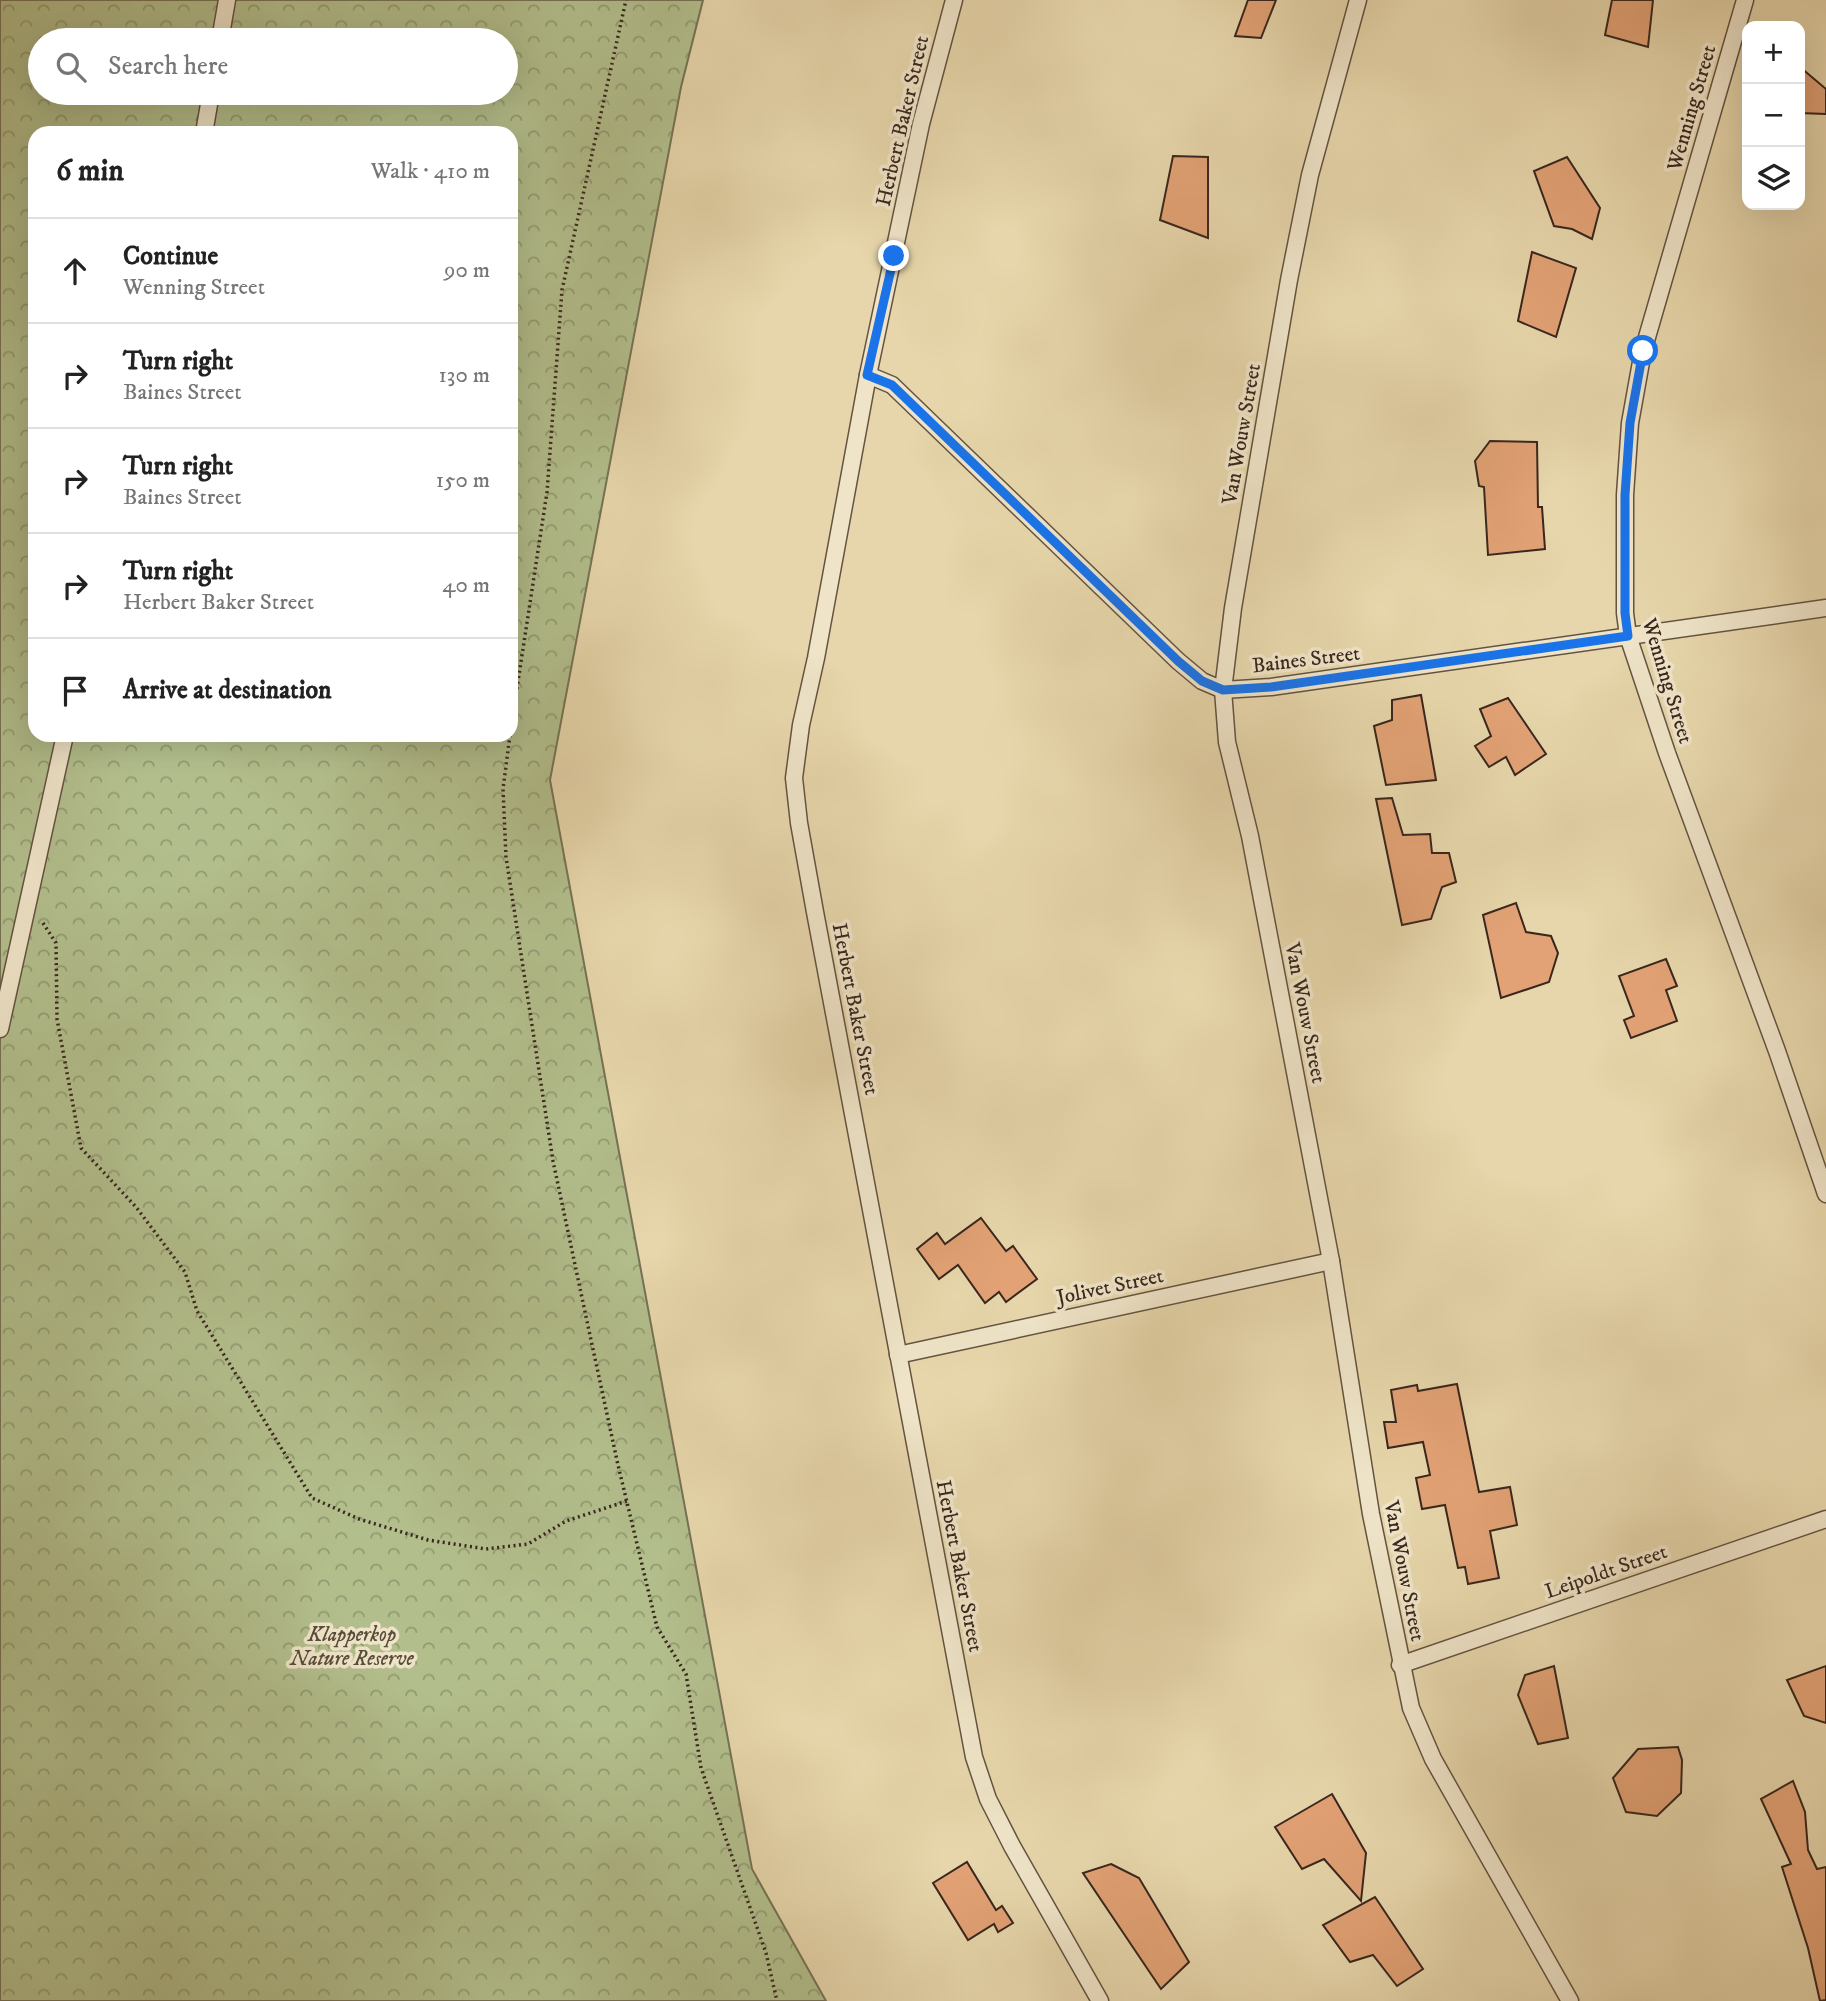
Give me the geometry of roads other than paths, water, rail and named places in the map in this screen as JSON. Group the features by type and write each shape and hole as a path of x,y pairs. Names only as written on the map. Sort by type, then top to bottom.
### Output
{"street":[{"path":"222,28 227,0"},
{"name":"Herbert Baker Street","path":"954,0 921,124 867,375 816,658 801,725 794,778 802,836 974,1756 988,1799 1100,2001"},
{"name":"Van Wouw Street","path":"1358,0 1310,176 1289,280 1233,608 1223,690 1227,742 1250,836 1331,1261 1371,1514 1411,1708 1433,1759 1570,2001"},
{"name":"Wenning Street","path":"1745,0 1643,351 1630,423 1625,495 1625,613 1628,636 1667,753 1777,1051 1826,1194"},
{"path":"205,126 209,105"},
{"path":"867,375 892,385 1178,661 1202,681 1223,690"},
{"name":"Baines Street","path":"1223,690 1271,687 1826,608"},
{"path":"0,1029 63,742"},
{"name":"Jolivet Street","path":"898,1355 1331,1261"},
{"name":"Leipoldt Street","path":"1401,1665 1826,1519"}],"park label":[{"name":"Klapperkop Nature Reserve","path":"352,1647"}]}
